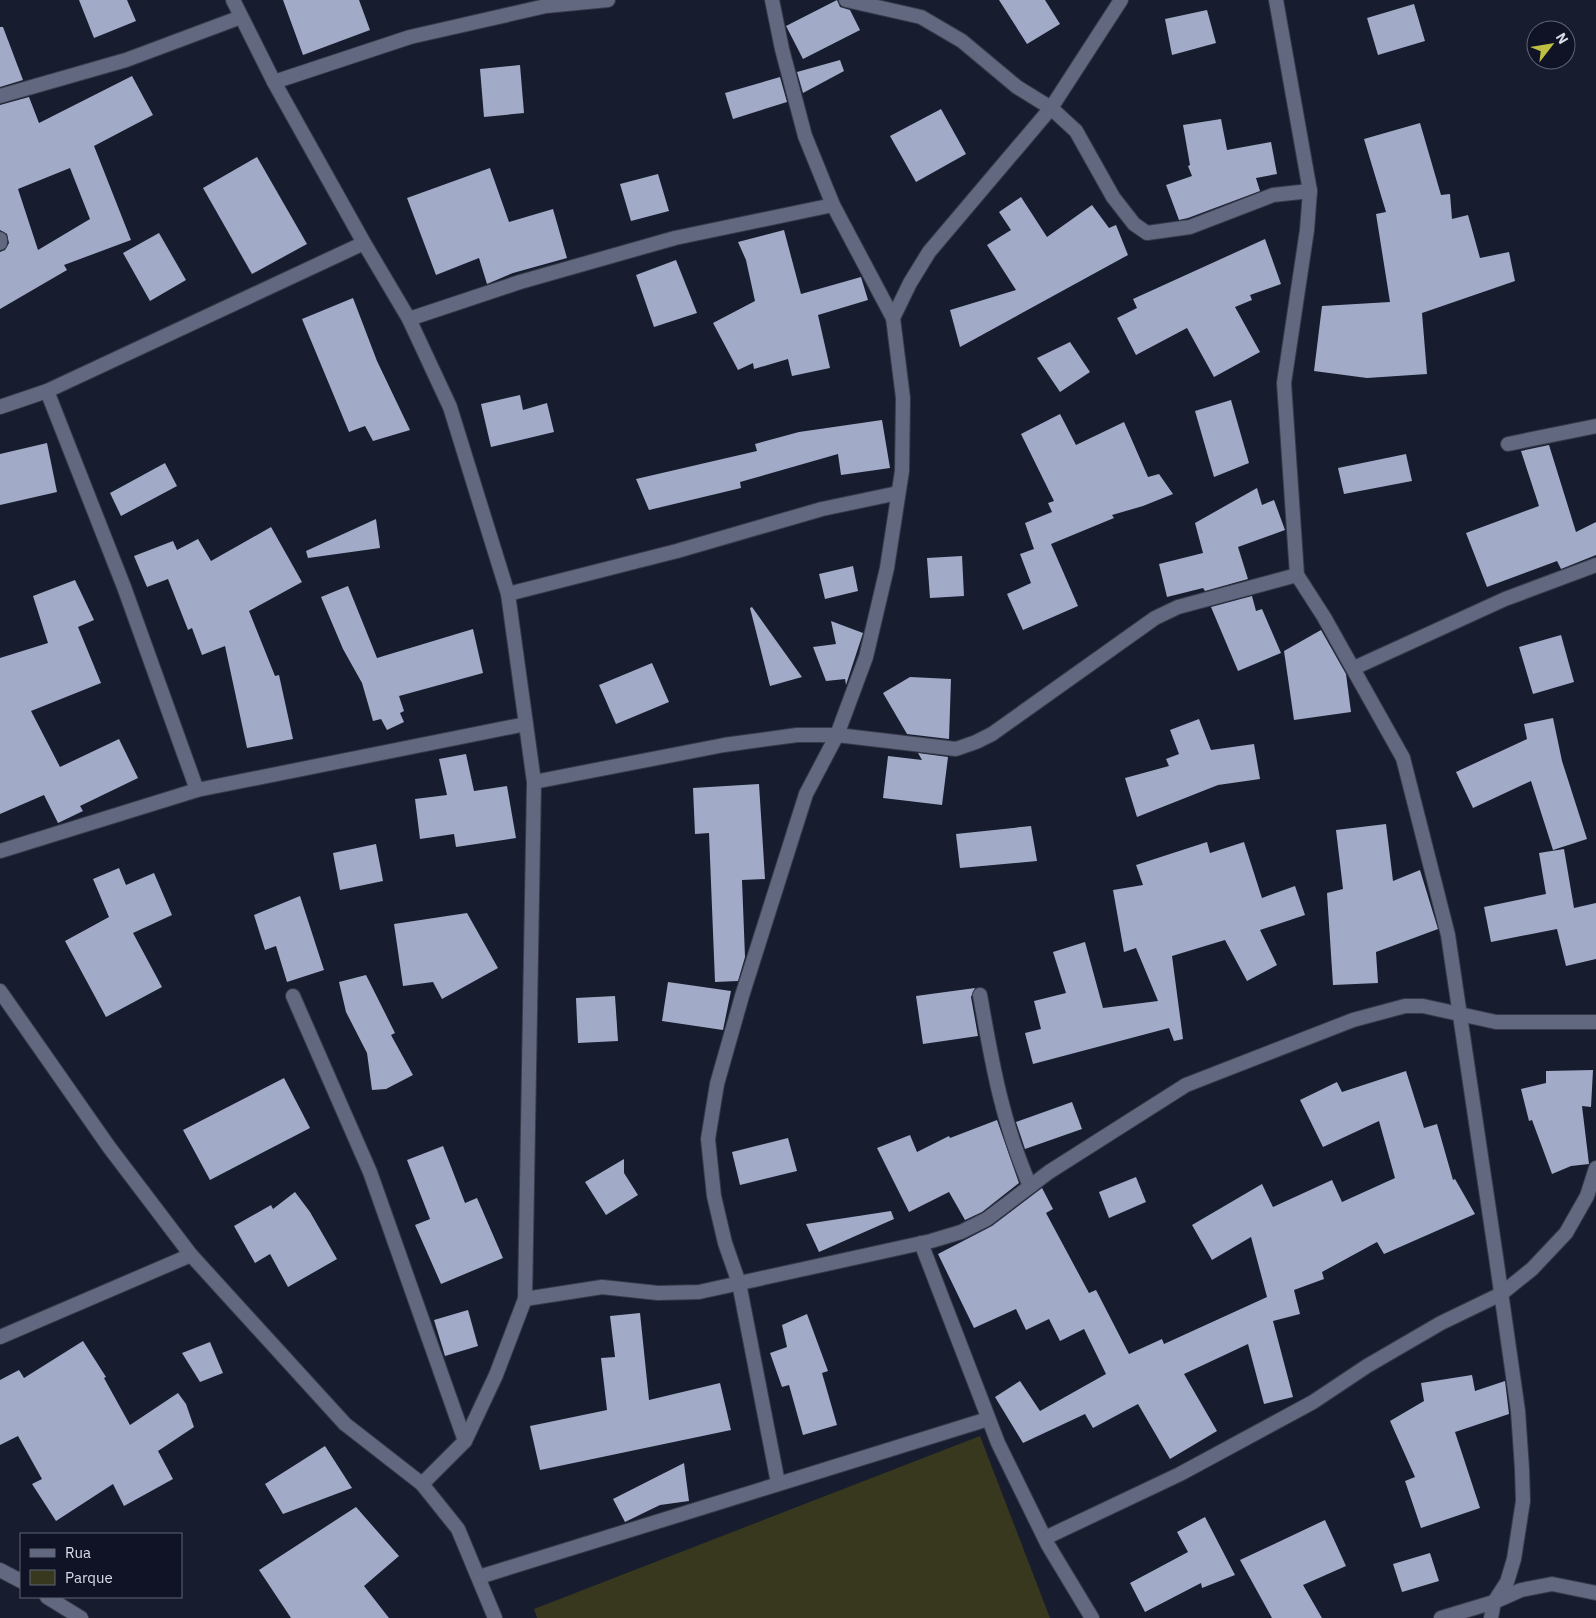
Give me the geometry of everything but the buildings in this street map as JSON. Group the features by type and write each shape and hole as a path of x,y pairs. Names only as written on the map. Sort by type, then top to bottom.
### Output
{"street":[{"path":"233,0 274,82 409,319 450,407 508,594 534,782 525,1299 496,1375 465,1441 422,1484"},
{"path":"274,82 410,37 546,6 608,0"},
{"path":"772,0 782,49 805,136 833,205 893,318 903,398 902,471 888,568 866,658 836,735 806,794 742,996 717,1084 708,1139 714,1196 725,1244 739,1283 778,1483"},
{"path":"846,0 921,17 962,41 1017,87 1051,108 1076,132 1113,197 1134,224 1147,233 1190,227 1273,195 1310,191"},
{"path":"893,318 910,283 929,252 1051,108 1121,0"},
{"path":"1276,0 1310,191 1307,230 1284,383 1298,575 1354,668 1403,758 1448,935 1518,1411 1523,1501 1514,1559 1507,1582 1494,1602 1491,1618"},
{"path":"0,96 126,60 241,16"},
{"path":"409,319 520,282 675,238 833,205"},
{"path":"0,407 47,390 364,243"},
{"path":"47,390 124,587 196,790"},
{"path":"1508,444 1596,426"},
{"path":"508,594 677,551 822,509 898,493"},
{"path":"1354,668 1505,599 1596,565"},
{"path":"534,782 724,745 797,736 836,735 956,749 976,742 1156,618 1178,606 1298,575"},
{"path":"0,851 196,790 526,724"},
{"path":"0,991 109,1147 191,1255 345,1424 422,1484 458,1529 495,1618"},
{"path":"980,995 1000,1106 1030,1186"},
{"path":"293,996 370,1172 465,1441"},
{"path":"525,1299 602,1287 658,1293 699,1292 921,1243 961,1232 987,1219 1030,1186 1112,1130 1186,1085 1352,1020 1405,1006 1423,1006 1496,1022 1596,1022"},
{"path":"1045,1538 1196,1466 1313,1402 1366,1366 1441,1323 1501,1294 1532,1269 1566,1233 1587,1196 1596,1168"},
{"path":"921,1243 988,1418 1045,1538 1092,1618"},
{"path":"0,1337 191,1255"},
{"path":"479,1577 988,1418"},
{"path":"0,1570 20,1580"},
{"path":"1441,1618 1494,1602 1521,1590 1552,1584 1596,1593"},
{"path":"49,1598 80,1618"}],"green space":[{"path":"980,1436 1050,1618 537,1618 534,1609"}]}
